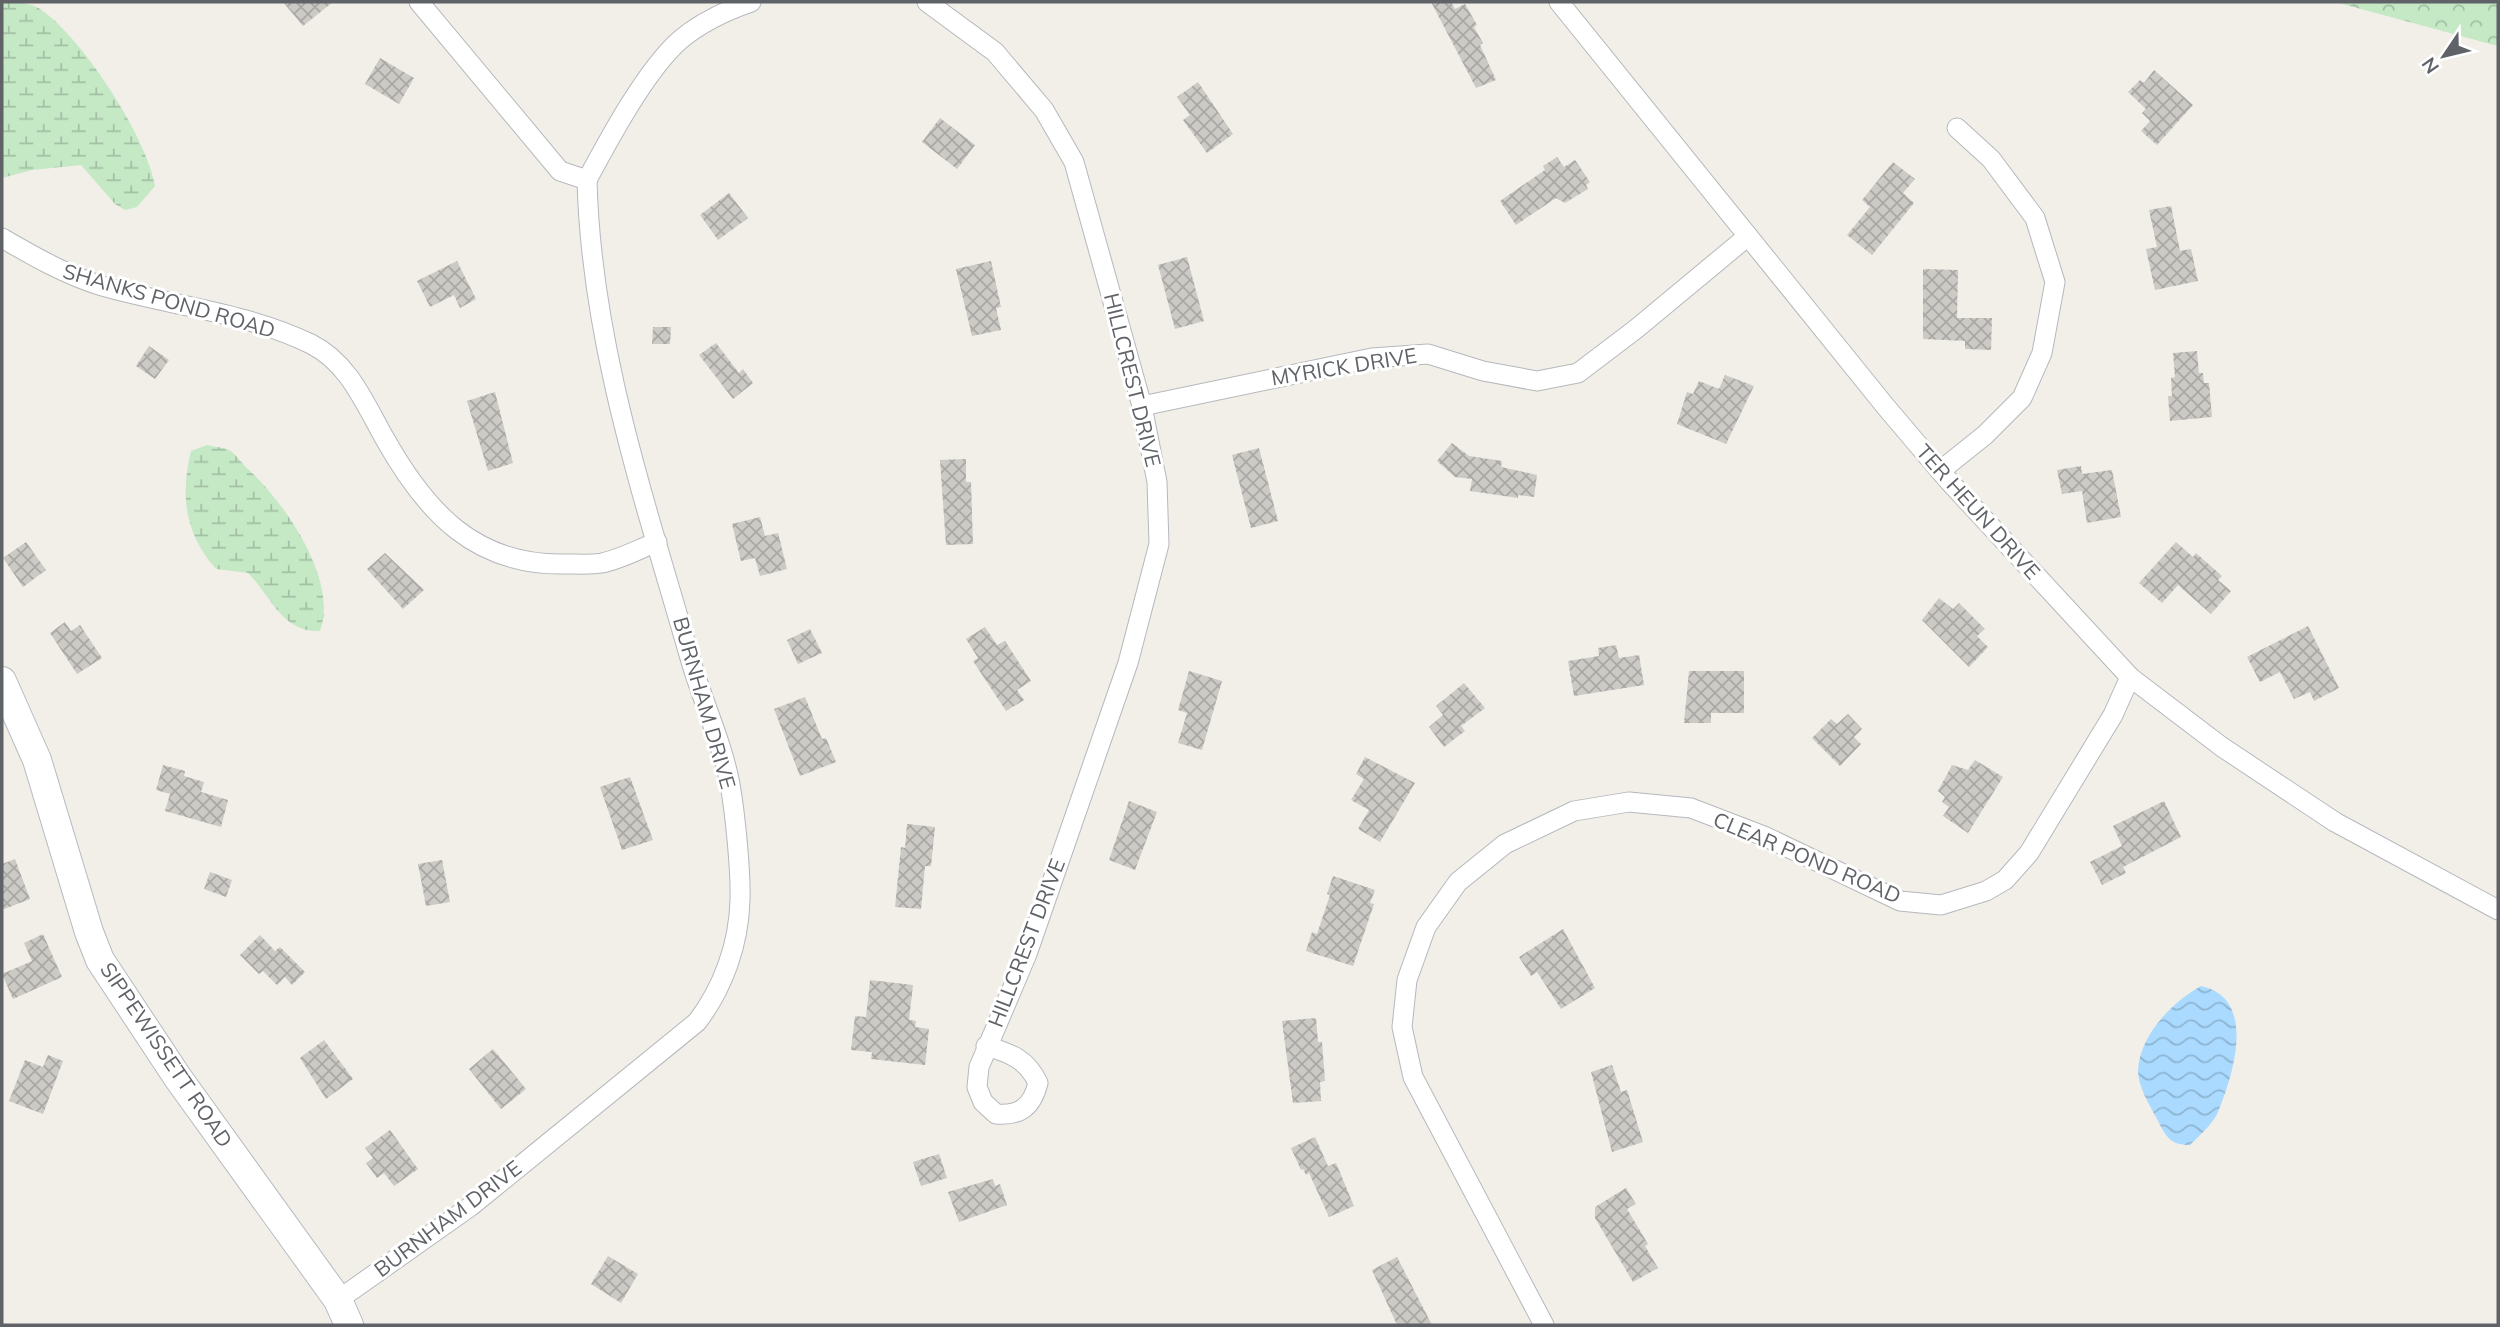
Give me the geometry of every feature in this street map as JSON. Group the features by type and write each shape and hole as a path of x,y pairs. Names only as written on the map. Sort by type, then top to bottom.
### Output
{"main road":[{"name":"SIPPEWISSETT ROAD","path":"2,681 37,760 100,960 178,1078 338,1300 349,1325"}],"street":[{"path":"419,2 560,171 587,180 614,130 679,41 718,14 751,2"},
{"name":"HILLCREST DRIVE","path":"927,2 995,52 1044,110 1074,162 1142,406 1157,482 1159,544 1128,663 1027,954 986,1046"},
{"name":"TER HEUN DRIVE","path":"1559,2 1940,471 2130,677 2222,747 2335,822 2498,910"},
{"path":"1940,471 1985,435 2022,398 2042,353 2056,282 2035,218 1991,159 1957,128"},
{"name":"BURNHAM DRIVE","path":"338,1300 471,1206 697,1022 715,998 728,966 740,900 730,783 657,542 602,335 589,240 587,180"},
{"name":"MYRICK DRIVE","path":"1142,406 1255,380 1386,357 1428,354 1483,371 1537,381 1578,373 1636,329 1748,236"},
{"name":"SHANKS POND ROAD","path":"2,238 58,271 103,286 254,320 314,345 348,374 387,443 432,509 469,542 504,555 545,565 602,563 657,542"},
{"name":"CLEAR POND ROAD","path":"1544,1325 1413,1077 1402,1027 1407,980 1426,927 1458,882 1505,844 1574,811 1629,802 1691,808 1764,836 1900,901 1941,905 1986,891 2005,880 2029,853 2113,715 2130,677"}],"green space":[{"path":"2,2 28,4 43,11 76,44 111,91 140,142 155,186 137,207 125,210 115,204 81,165 32,170 2,178"},
{"path":"2335,2 2498,2 2498,46"},
{"path":"207,445 227,449 234,454 262,483 292,521 305,543 322,589 324,611 320,631 307,630 287,620 248,573 216,569 197,542 188,514 186,484 191,451"}],"water":[{"path":"2201,986 2218,993 2230,1005 2235,1021 2234,1058 2230,1078 2216,1116 2190,1145 2183,1145 2168,1138 2162,1129 2142,1089 2138,1071 2144,1045 2159,1021 2179,1001"}],"building":[{"path":"283,2 333,2 303,26"},
{"path":"1431,2 1451,2 1455,9 1465,4 1477,25 1474,27 1483,43 1480,45 1496,80 1476,88"},
{"path":"380,58 414,78 399,104 365,84"},
{"path":"2154,70 2193,105 2157,145 2141,131 2150,121 2142,113 2146,109 2128,92 2140,80 2144,83"},
{"path":"1198,82 1233,134 1207,153 1183,120 1190,115 1177,97"},
{"path":"940,118 975,145 957,169 922,142"},
{"path":"1557,157 1564,167 1575,160 1590,182 1586,185 1588,189 1565,203 1556,198 1516,225 1500,201 1545,170 1543,166"},
{"path":"1893,162 1915,179 1903,193 1914,203 1872,255 1847,235 1870,207 1862,200"},
{"path":"729,193 748,218 718,240 700,215"},
{"path":"2171,206 2180,251 2191,249 2198,281 2155,290 2146,249 2157,247 2149,210"},
{"path":"1187,257 1204,321 1175,329 1158,265"},
{"path":"457,261 476,299 460,308 454,295 430,307 417,281"},
{"path":"991,261 1001,307 996,308 1001,330 972,336 956,269"},
{"path":"1923,269 1958,270 1957,318 1992,318 1991,350 1965,349 1965,341 1923,339"},
{"path":"653,327 671,327 670,344 652,344"},
{"path":"716,343 739,373 743,369 753,383 733,399 699,355"},
{"path":"149,346 169,360 155,379 136,366"},
{"path":"2197,351 2199,373 2203,373 2204,383 2209,383 2212,417 2170,421 2168,396 2172,396 2171,378 2175,377 2173,353"},
{"path":"1725,375 1754,386 1726,444 1677,424 1687,392 1693,394 1699,381 1719,389"},
{"path":"495,392 513,463 488,471 467,401"},
{"path":"1452,443 1469,456 1502,461 1501,467 1537,475 1534,497 1518,495 1518,498 1470,491 1472,479 1455,477 1437,461"},
{"path":"1259,448 1278,521 1251,528 1232,455"},
{"path":"966,459 966,482 971,482 973,544 946,545 940,460"},
{"path":"2081,466 2082,474 2112,470 2121,517 2087,523 2082,491 2062,494 2057,470"},
{"path":"760,517 765,536 778,533 787,569 760,576 755,558 741,561 732,524"},
{"path":"26,542 46,570 23,587 3,558"},
{"path":"2176,542 2193,557 2196,553 2222,576 2218,580 2231,591 2211,614 2178,585 2162,603 2139,583"},
{"path":"385,553 424,590 403,609 367,569"},
{"path":"1939,598 1953,609 1959,603 1985,629 1977,636 1988,647 1969,667 1922,620"},
{"path":"65,622 71,631 80,625 102,658 77,674 50,633"},
{"path":"2308,626 2339,688 2314,701 2310,692 2294,699 2280,672 2260,682 2247,657"},
{"path":"985,627 997,645 1005,641 1031,681 1017,690 1024,700 1006,711 973,661 978,658 966,639"},
{"path":"810,629 822,653 798,664 787,640"},
{"path":"1616,645 1619,658 1639,655 1644,685 1574,696 1568,661 1599,656 1598,648"},
{"path":"1189,671 1222,681 1202,750 1178,743 1187,713 1178,710"},
{"path":"1689,671 1744,671 1744,713 1711,713 1711,723 1684,723"},
{"path":"1464,683 1485,708 1461,726 1465,731 1444,747 1429,727 1443,715 1436,706"},
{"path":"805,697 822,739 826,738 836,762 800,776 774,709"},
{"path":"1848,714 1862,729 1854,737 1861,744 1840,766 1812,738 1831,719 1837,724"},
{"path":"1365,757 1415,783 1380,842 1358,829 1369,810 1351,800 1364,779 1356,774"},
{"path":"1975,760 2003,777 1968,833 1943,816 1949,807 1942,802 1945,797 1938,791 1952,765 1968,770"},
{"path":"163,765 185,771 184,776 204,782 201,792 228,800 221,827 165,811 170,794 156,790"},
{"path":"630,777 653,840 622,850 600,787"},
{"path":"1129,801 1157,812 1135,870 1109,860"},
{"path":"2164,801 2181,837 2123,867 2126,873 2102,885 2090,862 2122,846 2113,826"},
{"path":"907,824 935,827 931,866 925,866 921,909 895,907 901,847 905,848"},
{"path":"15,859 30,899 2,910 2,864"},
{"path":"442,860 450,902 426,906 418,864"},
{"path":"210,872 232,880 226,897 204,889"},
{"path":"1333,876 1375,890 1370,903 1374,904 1353,966 1306,951 1312,932 1317,934 1330,895 1327,894"},
{"path":"1563,929 1595,988 1561,1009 1537,972 1531,976 1519,957"},
{"path":"43,934 62,977 13,999 2,974 32,961 24,943"},
{"path":"260,935 275,951 280,947 305,972 292,985 285,977 277,985 263,971 259,974 240,955"},
{"path":"870,980 913,985 909,1020 916,1021 915,1027 929,1029 925,1065 871,1059 872,1052 851,1050 855,1016 866,1017"},
{"path":"1316,1018 1318,1042 1322,1042 1325,1081 1320,1082 1321,1101 1293,1103 1282,1021"},
{"path":"324,1040 353,1079 326,1099 300,1058"},
{"path":"493,1049 526,1089 501,1109 469,1069"},
{"path":"48,1055 63,1061 43,1114 9,1101 25,1060 43,1067"},
{"path":"1612,1065 1621,1092 1627,1090 1643,1142 1612,1152 1591,1072"},
{"path":"390,1130 418,1169 394,1186 384,1173 377,1178 366,1163 373,1158 365,1148"},
{"path":"1315,1137 1328,1166 1336,1163 1354,1206 1329,1217 1309,1173 1306,1175 1303,1169 1301,1170 1291,1148"},
{"path":"939,1154 947,1178 921,1186 913,1162"},
{"path":"993,1179 995,1186 1000,1184 1007,1205 959,1222 948,1192"},
{"path":"1626,1188 1636,1204 1627,1209 1648,1244 1645,1246 1658,1268 1633,1282 1595,1218 1595,1207"},
{"path":"608,1256 638,1274 621,1303 591,1284"},
{"path":"1397,1257 1432,1325 1397,1325 1372,1270"}]}
